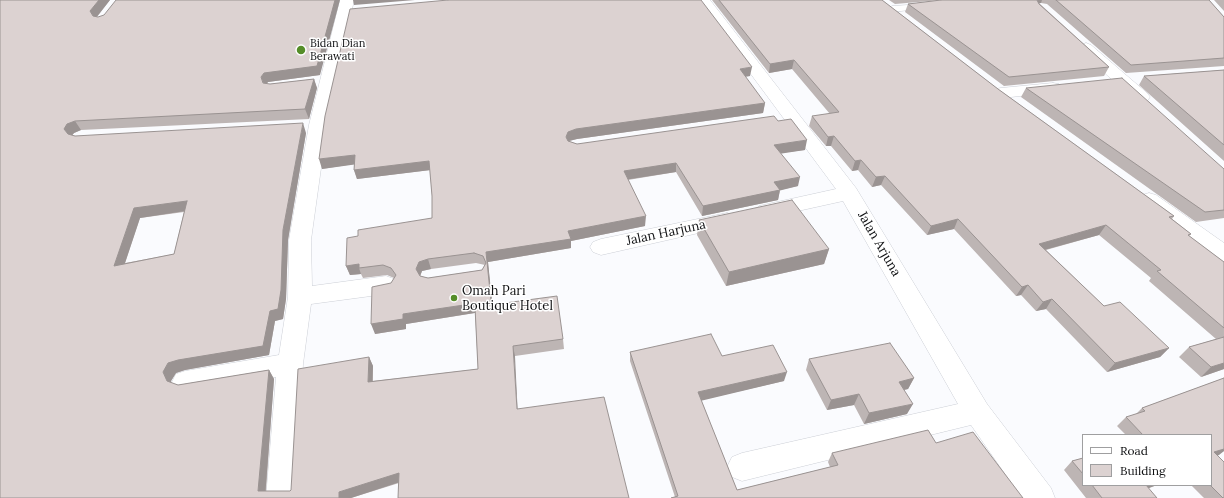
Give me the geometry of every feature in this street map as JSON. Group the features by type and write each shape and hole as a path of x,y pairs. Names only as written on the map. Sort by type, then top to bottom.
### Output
{"street":[{"name":"Jalan Arjuna","path":"703,0 780,117 849,193 977,412 1040,498"},
{"path":"885,4 910,23"},
{"path":"280,498 290,364 300,297 300,240 310,125 320,81 349,8"},
{"path":"1076,39 1151,106"},
{"path":"1100,83 1146,78"},
{"path":"1020,107 995,88 1069,86"},
{"path":"1135,190 1224,254"},
{"name":"Jalan Harjuna","path":"601,247 849,193"},
{"path":"300,297 386,285"},
{"path":"185,382 290,364"},
{"path":"742,467 977,412"}],"lane":[{"path":"885,4 929,5"}],"building":[{"path":"0,0 99,0 90,11 93,16 98,17 104,15 116,0 335,0 317,66 264,73 261,77 263,83 270,84 314,79 305,109 75,121 67,124 64,129 68,134 75,136 303,123 283,230 281,290 278,309 270,311 263,346 168,363 163,372 167,381 178,385 269,370 258,491 290,491 298,369 369,357 368,382 478,369 475,307 557,296 563,339 513,346 517,409 604,397 629,498 398,498 399,473 339,492 339,498 0,498","holes":["187,201 174,254 114,266 134,208"]},
{"path":"448,0 701,0 752,67 740,69 765,103 576,129 568,132 566,137 568,141 577,144 774,116 778,121 791,119 807,140 774,145 800,177 774,182 780,190 703,206 676,163 624,171 646,216 568,231 571,239 486,252 491,301 403,314 403,319 371,324 372,287 391,283 396,275 391,268 383,265 359,268 359,264 346,266 347,238 358,236 358,230 432,218 432,196 429,161 354,170 355,155 319,159 325,116 350,9","holes":["474,253 483,256 486,263 482,270 428,278 420,276 416,269 419,262 428,259"]},
{"path":"719,0 882,0 998,89 1174,216 1169,217 1191,234 1188,235 1224,262 1224,328 1157,271 1161,270 1106,225 1039,244 1104,306 1120,302 1169,348 1115,363 1052,299 1043,302 1028,285 1022,287 958,219 931,226 885,176 876,177 861,160 855,161 834,136 828,137 812,116 839,112 794,60 770,64"},
{"path":"941,0 1037,0 1039,4 1109,67 1009,77 908,4"},
{"path":"1056,0 1209,0 1224,17 1224,58 1131,65"},
{"path":"1224,70 1224,145 1144,76"},
{"path":"1122,78 1224,169 1224,210 1205,212 1026,88"},
{"path":"792,200 829,249 729,272 699,220"},
{"path":"711,334 722,356 773,345 787,372 698,392 737,490 838,465 832,453 928,430 936,443 973,432 1023,498 671,498 678,496 630,352"},
{"path":"1224,337 1224,363 1211,367 1189,347"},
{"path":"890,343 914,378 899,382 913,404 869,413 859,394 831,400 809,359"},
{"path":"1224,378 1224,449 1214,452 1224,462 1224,498 1211,486 1212,434 1142,434 1126,417 1145,411 1142,408"},
{"path":"1082,458 1082,473 1072,461"},
{"path":"1093,486 1147,486 1157,498 1102,498"}],"place":[{"name":"Bidan Dian Berawati","path":"301,50"},
{"name":"Omah Pari Boutique Hotel","path":"454,298"}]}
